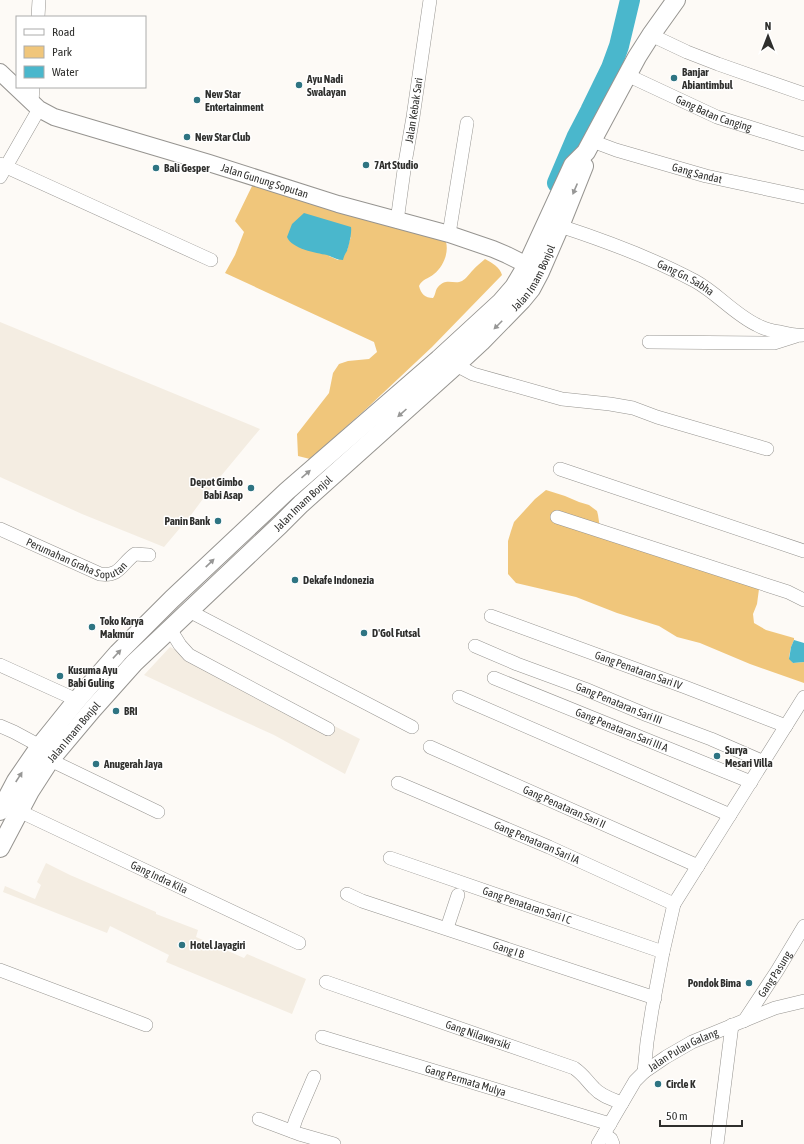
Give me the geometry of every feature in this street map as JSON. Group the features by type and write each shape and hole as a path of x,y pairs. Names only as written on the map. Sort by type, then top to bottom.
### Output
{"highway":[{"name":"Jalan Imam Bonjol","path":"0,811 16,781 92,710 134,663 301,504 481,342 522,300 531,289 534,269 573,165 589,146 627,75 651,35 676,0"},
{"name":"Jalan Imam Bonjol","path":"0,848 30,791 45,753 77,700 118,653 172,599 271,505 439,358 501,302 514,287 534,269 560,226 585,166 589,146"}],"main road":[{"name":"Jalan Gunung Soputan","path":"0,72 16,84"},
{"name":"Jalan Gunung Soputan","path":"21,88 54,117 210,163 338,204 449,234 500,252 534,269"}],"street":[{"path":"38,16 39,0"},
{"name":"Jalan Kebak Sari","path":"397,221 430,0"},
{"path":"651,35 687,52 718,64 804,94"},
{"name":"Gang Batan Canging","path":"627,75 717,117 804,144"},
{"path":"35,99 2,169 210,260"},
{"path":"449,234 467,123"},
{"name":"Gang Sandat","path":"589,146 616,150 692,172 804,197"},
{"name":"Gang Gn. Sabha","path":"560,226 632,252 697,282 757,326 774,331 801,335"},
{"path":"649,342 774,343 801,335"},
{"path":"456,365 473,374 562,399 633,408 657,417 767,449"},
{"path":"560,469 804,551"},
{"path":"557,517 788,592 804,600"},
{"name":"Perumahan Graha Soputan","path":"0,529 100,574 109,575 115,573 136,554 149,555"},
{"path":"189,611 412,727"},
{"name":"Gang Penataran Sari IV","path":"491,616 692,689 786,726"},
{"path":"170,629 180,645 189,655 328,729"},
{"name":"Gang Penataran Sari III","path":"474,646 517,664 585,688 647,715 711,739 764,762"},
{"path":"0,665 77,700"},
{"name":"Gang Penataran Sari III A","path":"494,678 751,782"},
{"path":"460,697 730,815"},
{"path":"644,1072 647,1042 674,904 804,697"},
{"path":"0,726 14,732 45,753 158,812"},
{"name":"Gang Penataran Sari II","path":"430,747 698,866"},
{"name":"Gang Penataran Sari IA","path":"398,782 549,847 674,904"},
{"name":"Gang Indra Kila","path":"19,811 299,943"},
{"name":"Gang Penataran Sari I C","path":"390,858 664,952"},
{"name":"Gang I B","path":"347,894 362,901 655,998"},
{"path":"447,928 458,895"},
{"name":"Gang Pasung","path":"738,1023 777,971 804,926"},
{"path":"0,970 146,1025"},
{"name":"Gang Nilawarsiki","path":"326,982 574,1068 582,1074 601,1094 622,1103"},
{"name":"Jalan Pulau Galang","path":"604,1134 635,1081 644,1072 692,1042 775,1008 804,1001"},
{"path":"717,1144 738,1023"},
{"name":"Gang Permata Mulya","path":"322,1037 604,1134"},
{"path":"292,1131 314,1077"},
{"path":"259,1119 314,1139 334,1144"},
{"path":"604,1134 611,1139 613,1144"}],"shaded area":[{"path":"0,322 260,429 164,547 82,514 0,477"},
{"path":"170,647 275,696 360,739 345,774 274,735 144,675"},
{"name":"Hotel Jayagiri","path":"46,863 156,912 156,914 198,930 196,937 244,958 247,954 306,979 292,1014 166,962 169,955 110,926 107,933 3,892 5,886 35,899 41,885 37,882"}],"green space":[{"path":"253,184 430,234 446,242 447,251 443,264 432,276 423,280 419,286 422,293 428,297 433,298 437,288 444,282 459,282 466,278 485,259 498,267 502,275 432,347 310,459 298,456 297,434 329,393 333,373 339,364 348,361 369,359 377,352 374,342 225,273 235,255 244,232 235,221","holes":["351,237 347,251 338,260 329,256"]},
{"path":"546,490 589,505 597,511 601,535 759,589 757,604 753,614 754,623 766,630 794,638 789,657 793,663 804,662 804,683 750,664 700,643 677,637 659,626 617,613 576,597 516,583 508,574 508,541 511,531 514,522 535,499"}],"water":[{"path":"304,213 351,227 347,251 343,260 305,250 294,245 290,241 287,237 292,224"},
{"path":"794,640 804,643 804,662 793,663 789,659"}],"waterway":[{"path":"557,183 577,136 611,68 619,46 630,0"}],"place":[{"name":"Banjar Abiantimbul","path":"674,78"},
{"name":"Ayu Nadi Swalayan","path":"299,85"},
{"name":"New Star Entertainment","path":"197,100"},
{"name":"New Star Club","path":"187,137"},
{"name":"7Art Studio","path":"366,165"},
{"name":"Bali Gesper","path":"156,168"},
{"name":"Depot Gimbo Babi Asap","path":"251,488"},
{"name":"Panin Bank","path":"218,521"},
{"name":"Dekafe Indonezia","path":"295,580"},
{"name":"Toko Karya Makmur","path":"92,627"},
{"name":"D'Gol Futsal","path":"364,633"},
{"name":"Kusuma Ayu Babi Guling","path":"60,676"},
{"name":"BRI","path":"116,711"},
{"name":"Surya Mesari Villa","path":"717,756"},
{"name":"Anugerah Jaya","path":"96,764"},
{"name":"Hotel Jayagiri","path":"182,945"},
{"name":"Pondok Bima","path":"749,983"},
{"name":"Circle K","path":"658,1084"}]}
